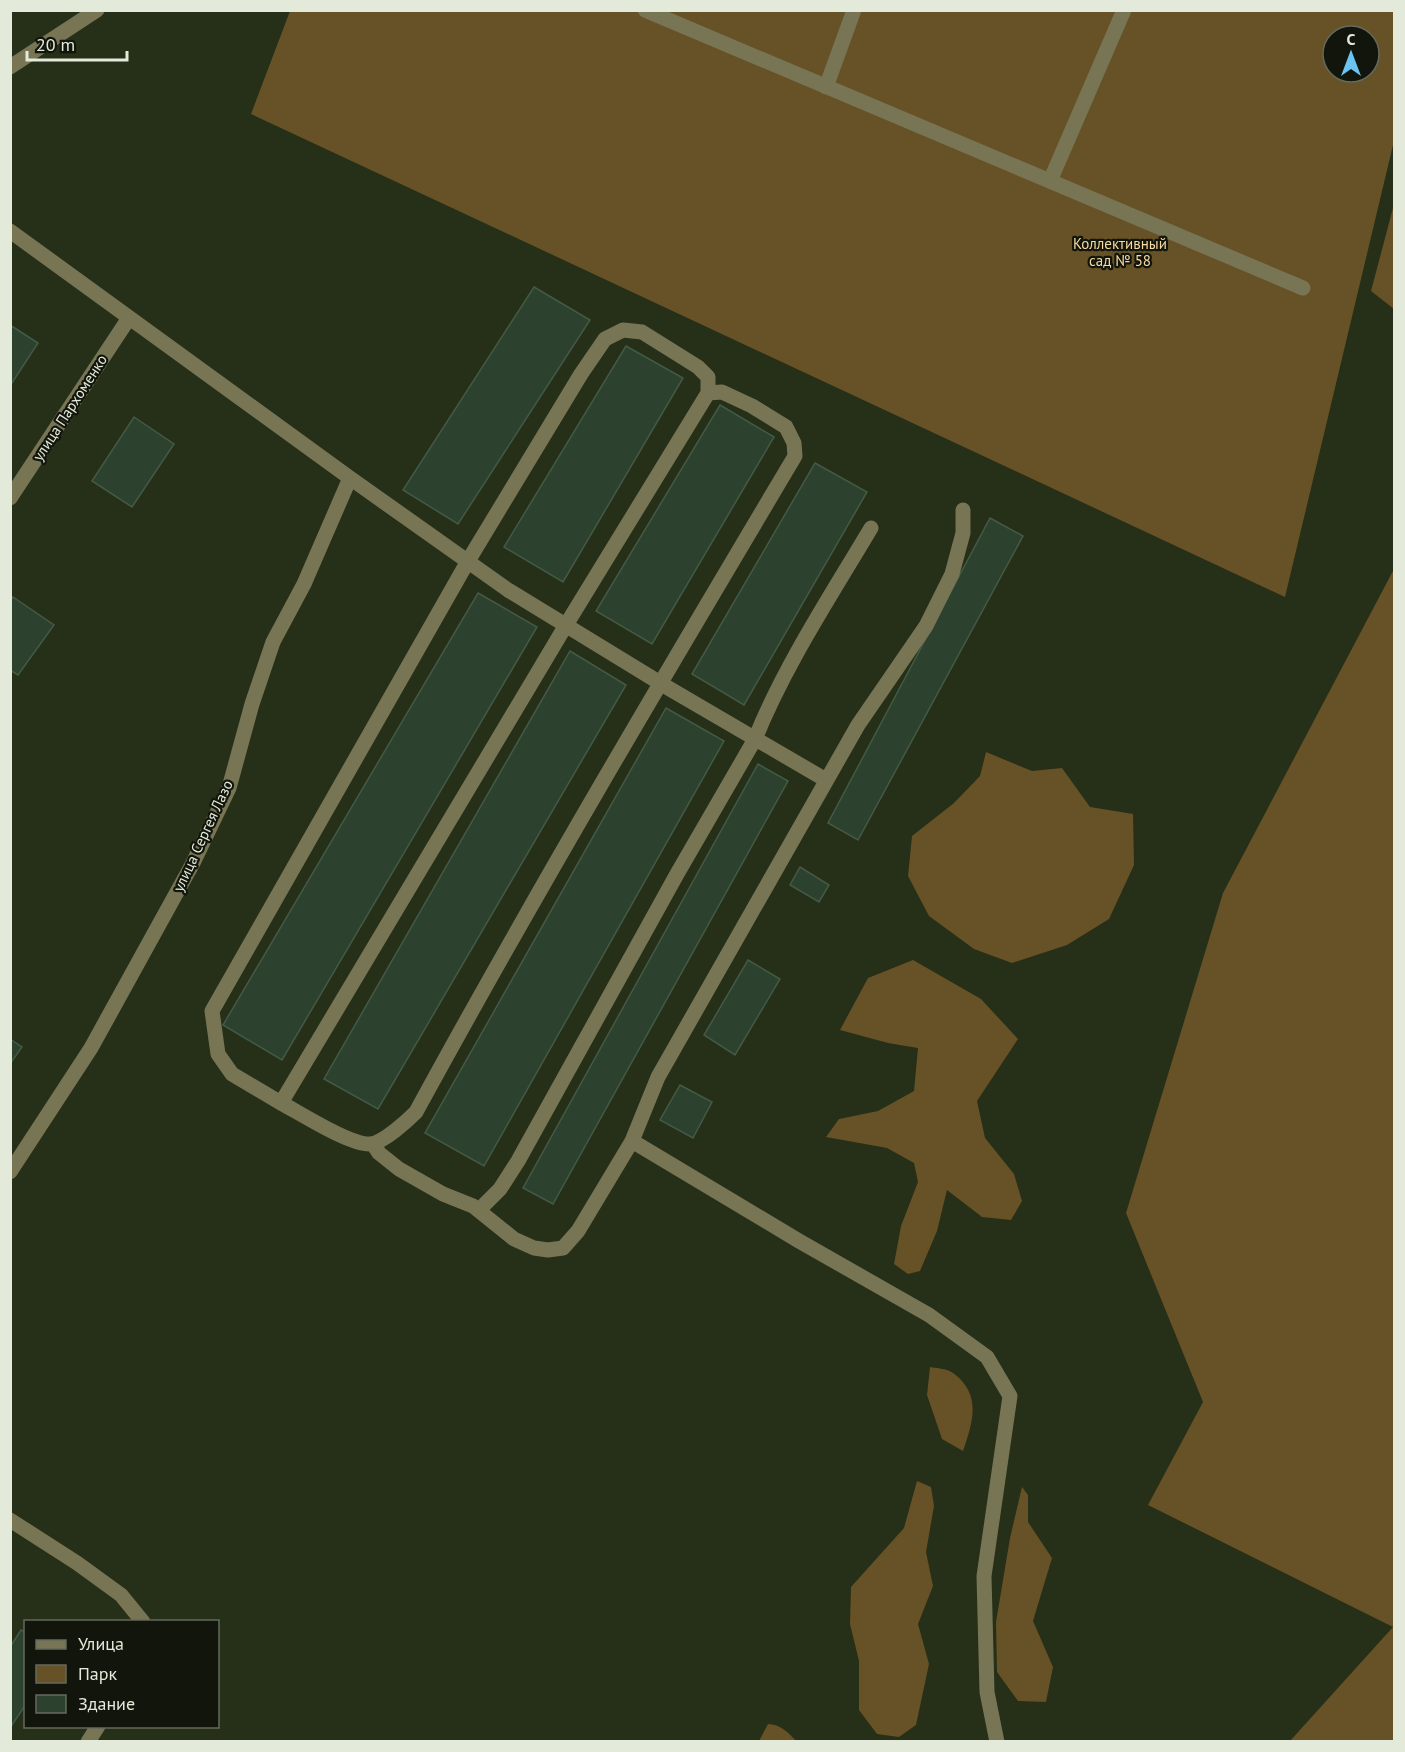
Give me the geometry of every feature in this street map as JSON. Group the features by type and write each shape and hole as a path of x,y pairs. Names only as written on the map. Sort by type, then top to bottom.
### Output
{"street":[{"path":"10,67 98,10"},
{"path":"645,10 1303,288"},
{"path":"826,87 854,10"},
{"path":"1050,181 1124,10"},
{"path":"10,231 508,590 660,683 826,780"},
{"name":"улица Пархоменко","path":"10,498 129,318"},
{"path":"281,1103 566,625 708,393 708,377 698,367 642,332 623,330 605,339 581,374 468,561 212,1011 218,1054 232,1074 281,1103 334,1132 364,1144 373,1144 404,1124 416,1112 485,986 660,683 795,456 794,443 786,427 752,406 722,392 708,393"},
{"name":"улица Сергея Лазо","path":"10,1172 91,1048 193,863 229,789 252,704 273,642 304,584 350,478"},
{"path":"373,1144 379,1153 399,1169 443,1194 479,1210 514,1239 534,1248 548,1250 563,1248 578,1231 632,1141 658,1077 858,725 926,626 952,574 963,533 963,510"},
{"path":"479,1210 500,1189 518,1161 677,874 755,739 764,715 793,660 871,528"},
{"path":"632,1141 799,1241 929,1315 987,1357 1010,1396 984,1576 987,1692 997,1742"},
{"path":"10,1520 77,1563 121,1595 141,1620"},
{"path":"88,1742 97,1728"}],"green space":[{"name":"Коллективный сад № 58","path":"290,11 1394,11 1394,141 1285,597 251,114"},
{"path":"1394,204 1394,309 1371,291"},
{"path":"1394,569 1394,1741 1290,1741 1393,1627 1148,1505 1203,1402 1126,1213 1223,893"},
{"path":"986,752 1032,771 1062,768 1090,807 1133,814 1134,865 1109,919 1067,945 1012,963 974,949 929,916 908,876 912,836 954,803 980,776"},
{"path":"913,960 981,999 1018,1039 977,1101 985,1138 1014,1174 1022,1201 1011,1220 982,1217 947,1190 937,1231 920,1271 908,1274 894,1264 901,1226 918,1182 914,1163 887,1148 826,1137 839,1119 878,1111 914,1091 918,1048 888,1043 840,1030 868,978"},
{"path":"930,1367 951,1372 962,1381 972,1399 972,1419 963,1451 942,1439 927,1395"},
{"path":"917,1481 931,1487 934,1506 926,1552 933,1586 918,1624 929,1664 916,1725 899,1737 877,1734 859,1710 859,1661 850,1624 851,1587 904,1528"},
{"path":"1022,1487 1028,1495 1028,1522 1052,1558 1033,1621 1053,1667 1046,1702 1018,1701 997,1672 996,1622 1010,1538"},
{"path":"768,1724 780,1727 796,1741 759,1741"}],"building":[{"path":"534,287 590,320 458,524 403,490"},
{"path":"10,325 38,343 10,386"},
{"path":"626,346 683,378 563,582 504,547"},
{"path":"720,405 774,437 652,644 596,611"},
{"path":"134,417 174,444 132,507 92,481"},
{"path":"815,463 867,492 744,705 692,674"},
{"path":"990,518 1023,536 858,840 828,823"},
{"path":"478,593 537,627 282,1060 223,1025"},
{"path":"13,597 54,625 18,675 10,670 10,601"},
{"path":"570,651 626,685 378,1109 324,1079"},
{"path":"666,708 724,741 484,1166 425,1133"},
{"path":"758,764 788,781 553,1204 523,1188"},
{"path":"800,867 829,885 819,902 790,885"},
{"path":"748,960 780,979 735,1055 704,1035"},
{"path":"10,1039 22,1047 10,1064"},
{"path":"680,1085 712,1102 693,1138 660,1120"},
{"path":"21,1630 24,1632 24,1707 10,1728 10,1647"}]}
